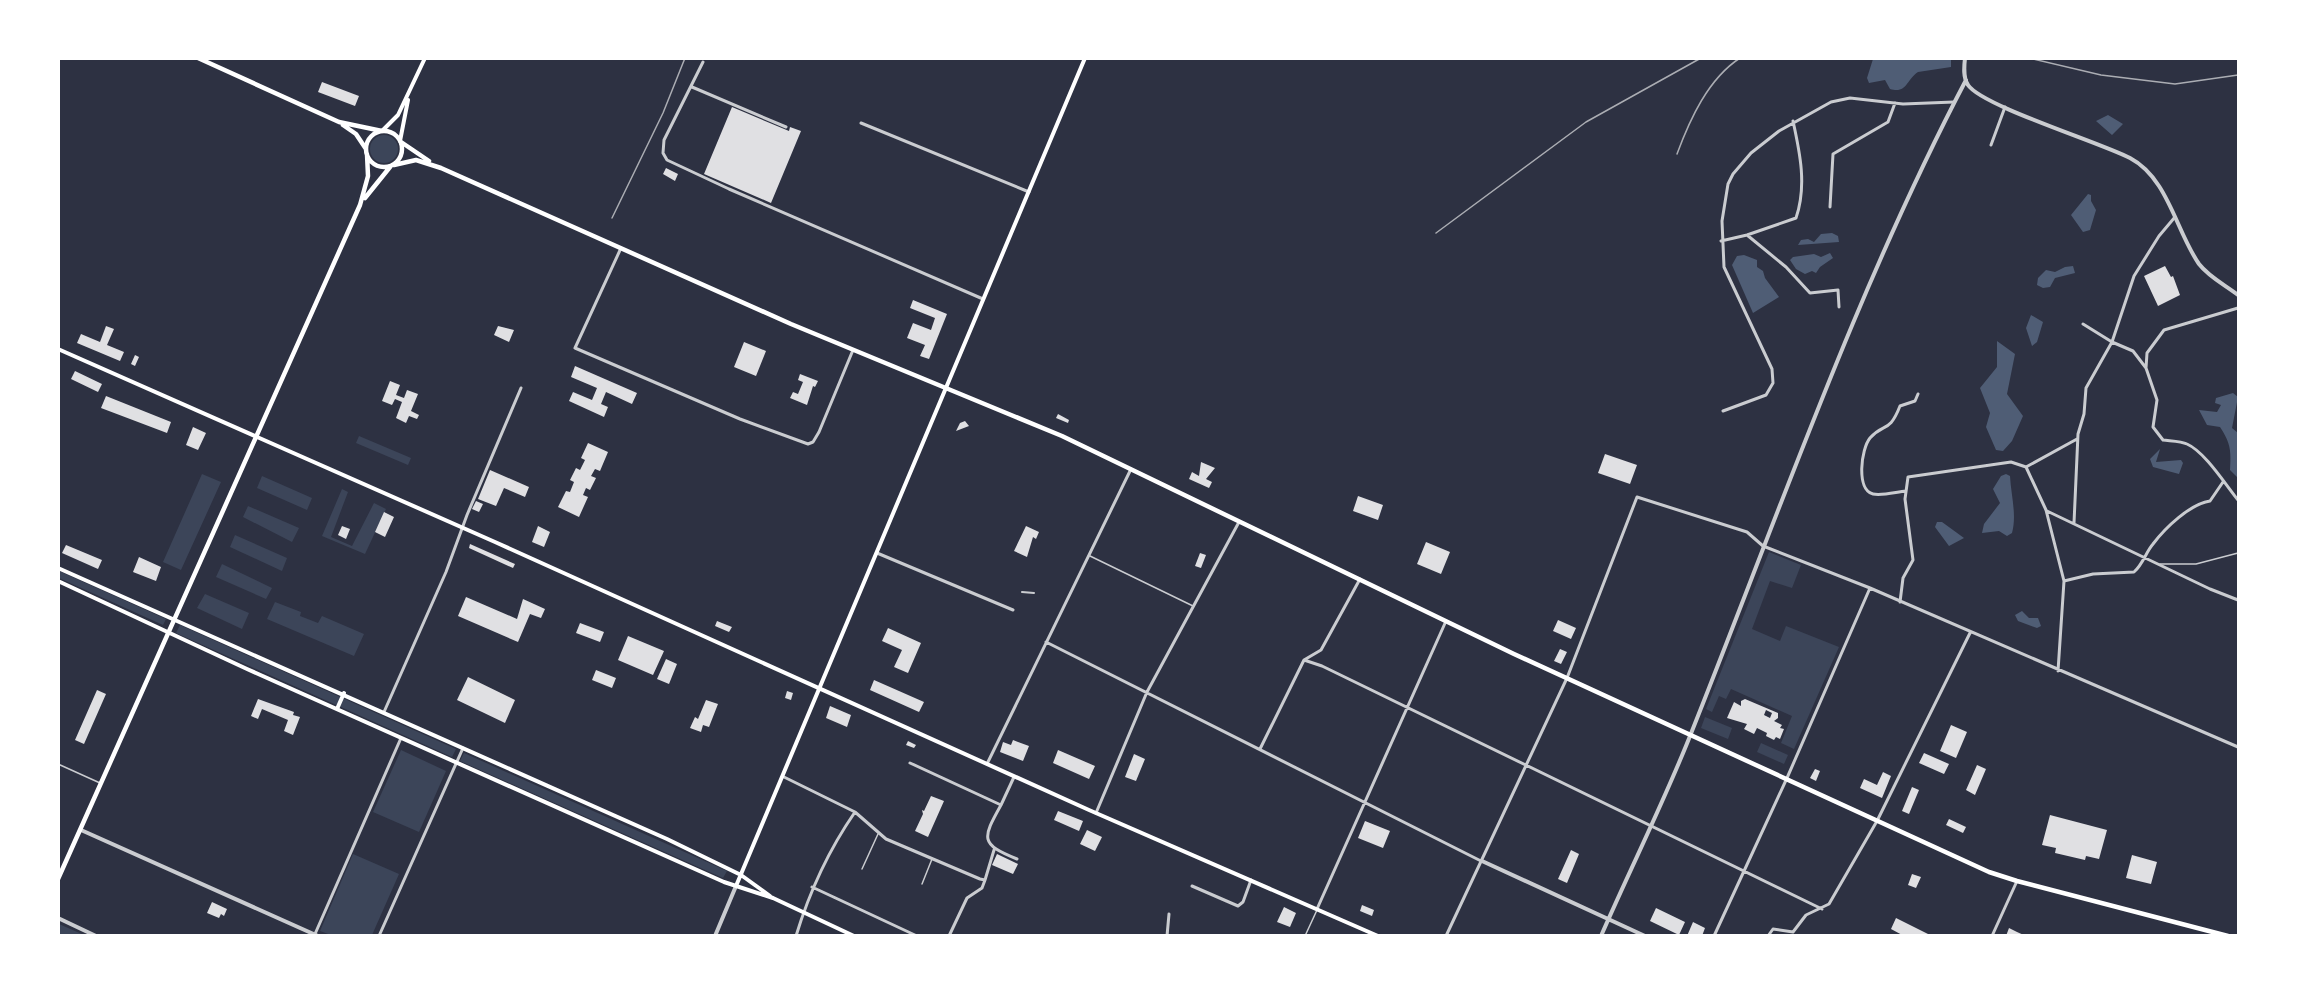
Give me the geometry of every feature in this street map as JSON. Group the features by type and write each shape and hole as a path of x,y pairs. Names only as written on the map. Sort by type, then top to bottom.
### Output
{"main road":[{"path":"198,58 339,122 356,134 376,166 416,160 441,168 853,350 1009,413 1567,678 1980,868 2017,881 2228,936"},
{"path":"58,879 360,206 369,176 367,153 370,138 396,118 425,58"},
{"path":"736,886 1086,58"},
{"path":"360,206 377,181 402,154 400,141 411,91"},
{"path":"339,122 393,133 400,141 441,168"},
{"path":"58,349 463,528 1014,777 1378,936"},
{"path":"58,568 344,693 741,875 774,898"},
{"path":"58,581 168,634 400,738 736,886 774,898 804,911 854,936"},
{"path":"337,709 344,693"}],"street":[{"path":"1601,936 1691,734 1763,546 1870,285 1965,80 1965,58"},
{"path":"703,62 664,140 663,153 672,162 983,299"},
{"path":"1965,80 1975,92 2005,108 2135,161 2154,181 2202,267 2238,295"},
{"path":"692,87 786,127"},
{"path":"1723,411 1766,395 1774,378 1772,369 1724,267 1721,241 1724,201 1733,174 1763,143 1793,121 1831,102 1850,98 1895,103 1954,102"},
{"path":"1830,207 1833,154 1888,122 1895,103"},
{"path":"1991,145 2005,108"},
{"path":"1721,241 1791,221 1797,215 1802,188 1801,156 1793,121"},
{"path":"861,123 1029,192"},
{"path":"2074,523 2077,439 2086,388 2112,342 2134,276 2159,236 2176,217"},
{"path":"1747,235 1786,267 1810,293 1838,290 1839,307"},
{"path":"621,248 575,348 805,444 813,442 819,432 853,350"},
{"path":"2146,368 2147,353 2164,330 2238,308"},
{"path":"2083,324 2112,342 2133,351 2146,368 2157,400 2153,427 2163,440 2187,444 2220,474 2223,482 2238,500"},
{"path":"384,712 521,388"},
{"path":"1906,491 1873,494 1868,491 1861,474 1863,456 1869,439 1892,424 1900,406 1915,401 1918,394"},
{"path":"2026,467 2077,439"},
{"path":"1900,602 1903,578 1912,560 1907,530 1908,477 2011,462 2026,467 2046,510 2064,581 2058,671"},
{"path":"987,764 1131,469"},
{"path":"2064,581 2093,574 2131,573 2137,570 2153,544 2200,502 2210,501 2223,482"},
{"path":"1446,936 1567,678 1637,497 1737,528 1763,546 1870,588 2238,747"},
{"path":"2046,510 2238,600"},
{"path":"1096,813 1147,692 1240,521"},
{"path":"877,553 1013,610"},
{"path":"1260,749 1304,660 1321,650 1360,579"},
{"path":"1714,936 1787,778 1870,588"},
{"path":"1023,592 1034,594"},
{"path":"1317,909 1446,621"},
{"path":"1768,936 1773,929 1793,932 1806,915 1830,904 1878,821 1970,633"},
{"path":"1046,642 1482,861 1609,917 1645,936"},
{"path":"1304,660 1322,666 1822,909"},
{"path":"81,830 316,935 400,738"},
{"path":"379,936 463,747"},
{"path":"910,763 1001,806"},
{"path":"784,777 855,812 878,834 900,846 985,880"},
{"path":"1014,777 988,829 988,840 994,850 1017,859"},
{"path":"796,936 812,887 837,838 855,812"},
{"path":"949,936 966,898 982,888 994,850"},
{"path":"1192,886 1238,906 1243,902 1251,880"},
{"path":"1992,936 2017,881"},
{"path":"715,936 736,886"},
{"path":"812,887 917,936"},
{"path":"1167,936 1168,914"},
{"path":"58,918 96,936"}],"lane":[{"path":"2157,564 2196,564 2238,553"},
{"path":"1089,556 1194,606"},
{"path":"58,764 101,783"},
{"path":"862,869 878,834"},
{"path":"922,884 932,859"},
{"path":"1305,936 1317,909"}],"shaded area":[{"path":"1873,59 1951,59 1951,67 1918,72 1900,90 1890,89 1885,80 1869,83 1867,78"},
{"path":"2108,115 2123,124 2112,135 2096,121"},
{"path":"384,135 394,139 398,149 394,159 384,163 374,159 370,149 374,139"},
{"path":"2088,194 2091,195 2091,201 2096,210 2090,230 2083,232 2071,215"},
{"path":"1832,233 1838,236 1839,242 1798,245 1801,240 1808,239 1814,242 1821,234"},
{"path":"1830,253 1833,258 1820,267 1816,273 1812,271 1805,274 1796,269 1790,260 1793,257 1814,254 1821,257"},
{"path":"1744,255 1757,260 1757,267 1763,271 1765,278 1779,297 1753,313 1732,265 1737,256"},
{"path":"2073,266 2075,273 2055,278 2050,287 2043,288 2037,285 2038,278 2046,270 2055,272"},
{"path":"2031,315 2043,322 2037,342 2032,346 2026,328"},
{"path":"1997,341 2015,354 2007,394 2023,416 2012,441 2003,451 1996,450 1986,427 1990,413 1980,388 1997,367"},
{"path":"2233,393 2238,397 2232,428 2238,433 2237,477 2230,470 2230,447 2224,433 2220,427 2207,425 2199,410 2217,412 2221,405 2215,403 2216,398"},
{"path":"359,436 411,458 408,465 356,443"},
{"path":"2160,449 2156,462 2181,460 2183,463 2179,474 2153,467 2150,459"},
{"path":"202,474 221,482 181,570 163,562"},
{"path":"2006,474 2010,476 2013,505 2012,533 2007,536 1999,531 1982,533 1984,524 2000,503 1993,489 2001,476"},
{"path":"262,476 312,498 307,510 257,488"},
{"path":"342,489 348,492 331,537 352,546 374,503 386,509 365,554 322,536"},
{"path":"248,506 299,528 292,542 243,517"},
{"path":"1937,522 1942,522 1964,538 1949,546 1935,527"},
{"path":"235,535 287,558 282,571 230,547"},
{"path":"1769,552 1801,565 1792,588 1770,581 1752,629 1780,641 1786,626 1839,647 1794,749 1781,743 1792,716 1731,689 1726,699 1719,696 1712,712 1706,709"},
{"path":"222,564 272,588 266,599 216,577"},
{"path":"59,571 166,619 163,625 59,578"},
{"path":"205,594 249,613 242,629 197,608"},
{"path":"275,602 301,612 300,616 318,623 322,616 364,634 354,656 267,619"},
{"path":"2022,611 2029,618 2038,618 2041,626 2037,628 2018,621 2015,615"},
{"path":"180,625 456,749 452,757 176,633"},
{"path":"1705,717 1732,728 1728,739 1701,728"},
{"path":"1761,743 1788,755 1784,764 1757,752"},
{"path":"401,750 446,771 419,832 373,812"},
{"path":"464,753 727,871 723,878 460,761"},
{"path":"353,854 399,874 372,935 331,935 320,931"},
{"path":"59,924 84,935 59,935"}],"building":[{"path":"322,82 359,96 355,106 318,92"},
{"path":"732,107 789,131 790,127 801,131 771,203 704,174"},
{"path":"666,168 678,174 675,181 663,174"},
{"path":"2165,266 2171,277 2173,276 2180,295 2158,306 2144,276"},
{"path":"913,300 947,314 929,359 920,356 925,345 907,338 913,323 931,330 935,318 910,308"},
{"path":"106,326 114,329 107,345 124,352 120,361 77,343 81,334 100,342"},
{"path":"498,326 514,330 509,342 494,335"},
{"path":"744,342 766,351 756,376 734,367"},
{"path":"135,355 139,357 135,366 131,364"},
{"path":"575,366 637,393 632,404 606,392 601,404 608,407 604,417 569,401 573,392 592,400 597,388 571,377"},
{"path":"75,371 102,384 98,392 71,379"},
{"path":"800,374 818,381 815,387 813,386 807,405 790,398 793,392 798,394 803,382 798,380"},
{"path":"390,381 400,385 396,395 404,398 407,390 418,394 411,411 419,415 417,419 409,416 406,423 396,418 402,402 395,399 392,405 382,401"},
{"path":"106,396 171,422 167,433 101,408"},
{"path":"1058,414 1069,420 1068,423 1056,418"},
{"path":"965,421 969,426 956,431 960,423"},
{"path":"193,427 206,433 198,450 186,445"},
{"path":"588,443 608,452 600,471 595,469 591,476 596,478 590,490 586,488 583,495 588,497 579,517 558,507 566,491 570,492 574,482 570,480 576,468 580,470 585,460 581,458"},
{"path":"1605,454 1637,465 1630,484 1598,473"},
{"path":"1201,462 1215,468 1206,479 1212,482 1209,488 1189,479 1192,472 1199,476"},
{"path":"490,470 529,487 525,497 504,488 496,506 478,499"},
{"path":"1358,496 1383,505 1378,520 1353,511"},
{"path":"476,501 483,504 479,512 472,509"},
{"path":"384,512 394,517 385,537 375,532"},
{"path":"342,526 350,529 346,539 338,535"},
{"path":"538,526 550,532 544,547 532,542"},
{"path":"1026,526 1039,532 1036,539 1033,537 1027,557 1014,551"},
{"path":"1426,542 1450,552 1441,574 1417,564"},
{"path":"470,544 515,564 513,568 469,548"},
{"path":"66,545 102,560 98,569 62,553"},
{"path":"1200,553 1206,555 1201,568 1195,566"},
{"path":"139,557 161,567 156,581 133,572"},
{"path":"466,597 517,619 523,599 545,609 541,618 530,614 518,642 458,616"},
{"path":"1558,620 1576,628 1571,639 1553,631"},
{"path":"717,621 732,627 729,632 715,626"},
{"path":"580,623 604,632 600,642 576,633"},
{"path":"888,628 921,643 908,673 894,667 902,650 882,641"},
{"path":"628,636 664,651 653,675 618,660"},
{"path":"1560,649 1567,652 1561,664 1554,661"},
{"path":"666,659 677,664 669,684 657,679"},
{"path":"596,670 616,678 612,688 592,680"},
{"path":"468,677 515,700 505,723 457,700"},
{"path":"874,680 924,702 919,712 870,690"},
{"path":"97,690 106,694 84,744 75,740"},
{"path":"787,691 793,693 791,700 785,698"},
{"path":"258,699 294,712 293,715 300,717 293,735 284,731 288,720 262,709 258,719 251,716"},
{"path":"1745,699 1778,713 1778,718 1774,721 1782,725 1780,728 1784,729 1780,739 1776,737 1774,740 1757,728 1754,734 1744,729 1747,724 1727,718 1734,702 1741,706 1741,701","holes":["1766,710 1772,713 1770,718 1764,715"]},
{"path":"706,700 718,704 709,727 703,725 701,732 690,728 695,717 698,719"},
{"path":"830,706 851,715 847,727 826,718"},
{"path":"1951,725 1967,732 1956,758 1940,751"},
{"path":"1013,740 1029,746 1023,761 1000,752 1003,742 1011,745"},
{"path":"908,741 916,745 914,748 906,745"},
{"path":"1058,750 1095,766 1089,779 1053,763"},
{"path":"1924,753 1949,764 1944,774 1919,763"},
{"path":"1134,754 1145,759 1136,781 1125,777"},
{"path":"1977,765 1986,769 1975,795 1966,790"},
{"path":"1815,769 1820,771 1816,781 1810,778"},
{"path":"1883,772 1891,776 1882,798 1860,788 1864,779 1877,785"},
{"path":"1912,787 1919,790 1909,814 1902,811"},
{"path":"931,796 944,801 928,837 915,831 923,814 922,810 924,811"},
{"path":"1058,811 1083,821 1079,831 1054,820"},
{"path":"2050,815 2107,830 2099,859 2086,856 2085,860 2055,853 2056,848 2042,845"},
{"path":"1949,819 1966,827 1963,833 1946,825"},
{"path":"1365,821 1390,831 1383,848 1358,838"},
{"path":"1087,830 1102,837 1095,851 1080,844"},
{"path":"1571,850 1579,854 1567,883 1558,879"},
{"path":"997,854 1018,864 1013,874 992,865"},
{"path":"2132,855 2157,862 2151,884 2126,878"},
{"path":"1912,874 1921,877 1916,888 1908,885"},
{"path":"212,902 227,909 224,916 221,914 219,918 207,913"},
{"path":"1362,905 1374,910 1372,916 1360,911"},
{"path":"1284,907 1296,913 1290,927 1277,922"},
{"path":"1656,908 1685,922 1679,935 1650,921"},
{"path":"1896,918 1932,936 1904,936 1891,929"},
{"path":"1693,922 1705,928 1702,936 1687,936"},
{"path":"2009,928 2017,932 2026,936 2006,936"}],"railway":[{"path":"612,218 663,113 685,58"},
{"path":"1436,233 1586,122 1701,58"},
{"path":"1677,154 1694,114 1709,88 1740,58"},
{"path":"2029,58 2101,75 2175,84 2238,75"}]}
